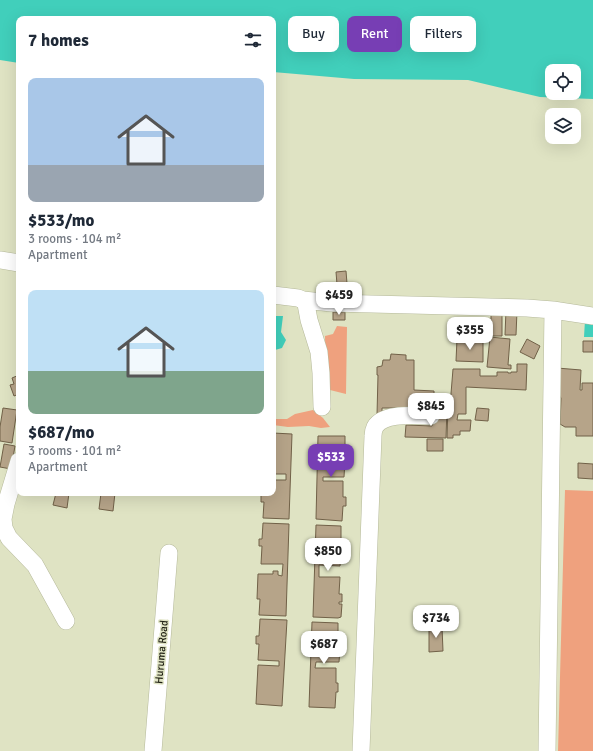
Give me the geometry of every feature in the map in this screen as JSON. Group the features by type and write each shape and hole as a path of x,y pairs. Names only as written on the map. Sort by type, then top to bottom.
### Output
{"street":[{"path":"0,260 16,263"},
{"path":"276,296 332,303 553,310 593,316"},
{"path":"303,300 306,304 309,320 319,352 322,407"},
{"path":"547,751 553,310"},
{"path":"361,751 373,436 375,427 382,420 393,416 431,416"},
{"path":"16,471 6,504 3,519 4,528 8,538 35,565 66,621"},
{"name":"Huruma Road","path":"153,751 169,553"}],"shaded area":[{"path":"337,326 347,327 346,394 326,389 325,336 333,334"},
{"path":"313,410 323,418 330,427 321,428 309,426 288,427 276,425 276,419 287,419 295,414"},
{"path":"565,490 593,491 593,751 558,751"}],"water":[{"path":"0,0 593,0 593,99 581,99 581,64 545,64 545,97 468,80 354,79 276,72 276,16 16,16 16,63 0,60"},
{"path":"276,316 283,316 281,332 286,340 282,348 276,350"},
{"path":"585,320 593,320 593,337 584,337"}],"building":[{"path":"346,271 348,296 338,297 336,272"},
{"path":"502,307 502,336 491,336 491,308"},
{"path":"506,310 517,311 516,335 505,335"},
{"path":"333,312 345,312 345,320 333,320"},
{"path":"490,337 510,339 508,365 511,365 511,369 487,367"},
{"path":"457,339 483,340 483,362 456,361"},
{"path":"527,339 540,346 534,359 520,352"},
{"path":"583,341 593,341 593,352 583,352"},
{"path":"391,354 406,355 406,360 414,360 414,390 434,391 434,394 440,394 439,402 434,402 434,404 426,404 426,408 382,408 382,415 377,415 377,367 382,366 383,360 390,360"},
{"path":"517,364 527,364 526,390 466,387 466,414 458,414 457,420 471,420 470,431 460,431 460,435 453,435 453,438 447,438 448,406 450,406 453,369 480,369 480,376 497,376 497,372 517,372"},
{"path":"557,368 581,370 580,390 582,390 582,383 593,383 593,436 576,436 576,427 565,427 560,424 561,398 557,392"},
{"path":"16,376 16,395 14,396 10,385 14,384 12,378"},
{"path":"3,408 16,410 12,443 0,441 0,427"},
{"path":"433,408 447,408 446,438 405,437 406,425 432,426"},
{"path":"477,408 489,409 488,421 475,420"},
{"path":"276,433 292,434 289,519 263,518 264,502 261,502 261,496 276,496 276,480 286,480 286,474 276,474"},
{"path":"318,436 345,436 345,452 347,452 347,461 345,460 344,477 323,477 323,481 343,481 343,497 346,497 346,506 343,506 342,521 316,519"},
{"path":"427,439 443,439 443,451 427,451"},
{"path":"4,444 15,446 11,469 0,467"},
{"path":"578,463 593,464 593,479 578,478"},
{"path":"55,496 69,496 67,508 53,505"},
{"path":"101,496 115,496 113,511 99,509"},
{"path":"263,523 289,524 286,616 259,615 260,599 257,599 258,574 273,574 273,571 278,571 278,575 282,576 283,564 261,564 262,546 259,546 259,539 262,539"},
{"path":"316,525 341,526 341,541 344,542 344,550 341,550 340,566 319,565 319,577 340,577 339,594 342,594 342,602 339,602 339,604 342,604 341,617 338,618 313,617"},
{"path":"260,619 287,620 282,706 256,704 258,665 279,666 279,661 258,660 259,644 256,644 256,636 259,636"},
{"path":"428,619 443,619 442,623 428,623"},
{"path":"312,622 338,623 338,639 340,639 340,647 337,647 337,649 340,649 339,662 316,662 315,668 336,668 336,683 338,683 338,692 336,692 335,708 309,707"},
{"path":"429,627 442,627 443,651 429,652"}]}
